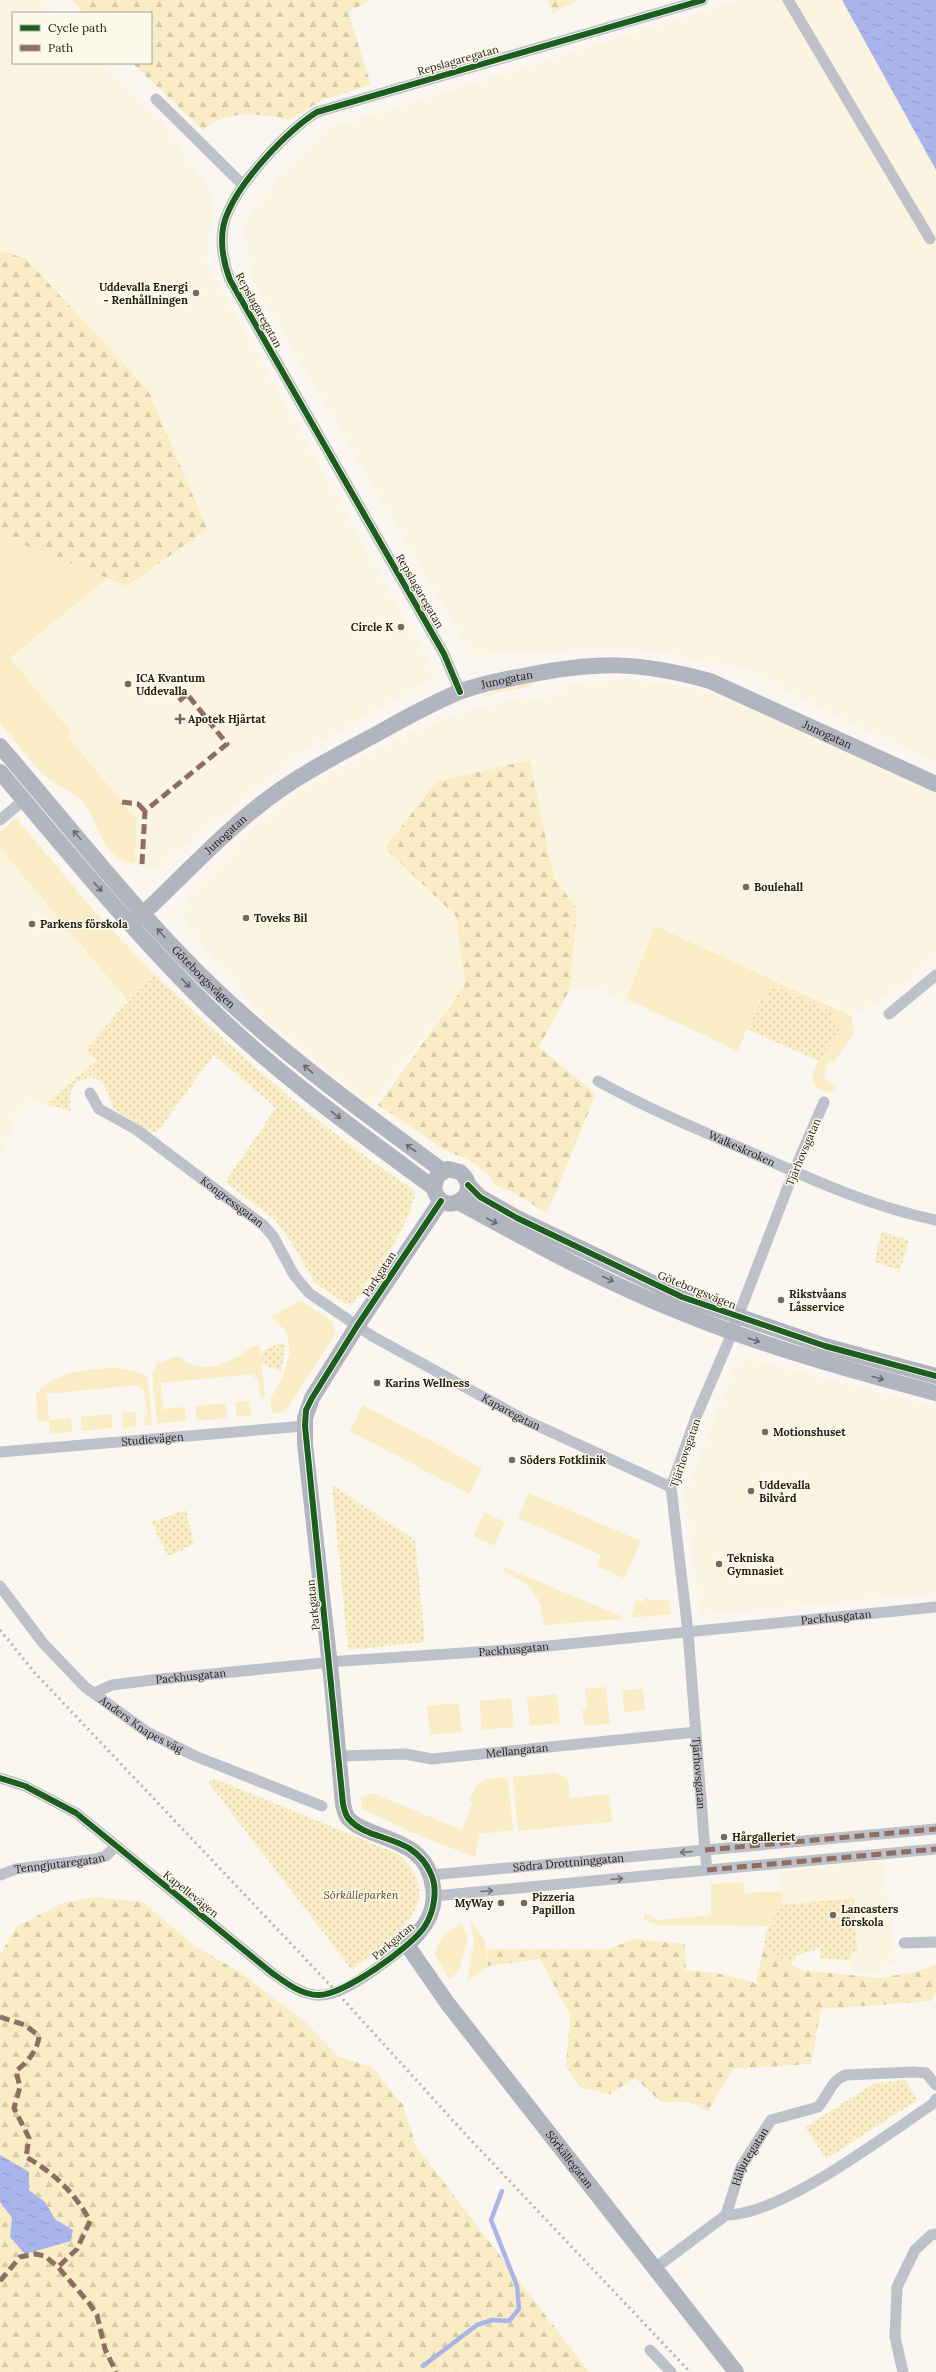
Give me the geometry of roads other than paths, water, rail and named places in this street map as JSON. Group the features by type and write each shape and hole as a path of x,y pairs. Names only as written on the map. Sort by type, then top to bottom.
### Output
{"main road":[{"name":"Junogatan","path":"131,925 246,816 272,795 301,775 429,706 460,692 512,678 578,666 617,664 661,668 724,686 936,784"},
{"name":"Göteborgsvägen","path":"0,746 144,914 214,988 321,1080 443,1171 452,1169 458,1170 465,1176 468,1185 480,1198 584,1252 682,1297 825,1346 936,1376"},
{"name":"Göteborgsvägen","path":"0,772 131,925 213,1010 267,1059 322,1105 438,1195"},
{"path":"443,1171 436,1178 438,1195 450,1204 458,1202 465,1196 468,1185"},
{"name":"Parkgatan","path":"407,1945 425,1927 435,1896 432,1875 422,1859 410,1848 356,1826 347,1817 343,1804 330,1662 305,1426 309,1404 438,1195"},
{"path":"458,1202 582,1267 678,1312 731,1332 817,1361 936,1393"},
{"name":"Sörkällegatan","path":"407,1945 448,2004 736,2372"}],"street":[{"name":"Repslagaregatan","path":"460,692 444,654 230,280 224,258 223,231 228,211 243,185 292,130 317,112 703,0"},
{"path":"788,0 930,239"},
{"path":"156,99 243,185"},
{"path":"0,820 24,800"},
{"path":"890,1014 936,975"},
{"name":"Walkeskroken","path":"598,1081 629,1098 794,1171 872,1202 936,1220"},
{"name":"Kongressgatan","path":"90,1093 99,1109 137,1130 263,1224 273,1236 301,1285 309,1293 357,1326"},
{"name":"Tjärhovsgatan","path":"705,1850 688,1632 671,1487 696,1417 794,1171 824,1102"},
{"name":"Kaparegatan","path":"357,1326 525,1420 671,1487"},
{"name":"Studievägen","path":"0,1452 305,1426"},
{"name":"Anders Knapes väg","path":"0,1586 43,1643 94,1693 147,1732 195,1756 322,1806"},
{"name":"Packhusgatan","path":"94,1693 112,1685 330,1662 508,1650 936,1607"},
{"name":"Mellangatan","path":"339,1756 405,1754 432,1759 696,1732"},
{"name":"Kapellevägen","path":"0,1778 25,1786 76,1813 272,1973 297,1989 317,1996 330,1994 372,1972"},
{"name":"Södra Drottninggatan","path":"432,1875 936,1829"},
{"name":"Tenngjutaregatan","path":"0,1875 16,1869 96,1859 106,1856 116,1846"},
{"name":"Södra Drottninggatan","path":"435,1896 936,1849"},
{"path":"705,1850 707,1870"},
{"path":"904,1943 936,1942"},
{"name":"Parkgatan","path":"372,1972 407,1945"},
{"name":"Håljutegatan","path":"726,2215 741,2167 766,2125 776,2118 818,2107 839,2078 913,2072 926,2073 936,2084"},
{"path":"655,2268 726,2215 739,2215 768,2206 814,2181 934,2103 936,2099"},
{"path":"903,2372 895,2337 897,2287 916,2250 931,2235 936,2234"},
{"path":"650,2350 671,2372"}],"water":[{"path":"842,0 936,0 936,170"},
{"path":"0,2155 29,2172 29,2190 45,2202 55,2219 73,2230 71,2241 25,2254 10,2237 12,2218 0,2202"}],"waterway":[{"path":"423,2366 477,2325 492,2320 509,2321 519,2309 517,2286 491,2220 502,2191"}],"railway":[{"path":"0,1630 35,1673 331,1986 467,2136 690,2372"}],"place":[{"name":"Uddevalla Energi - Renhållningen","path":"196,293"},
{"name":"Circle K","path":"401,627"},
{"name":"ICA Kvantum Uddevalla","path":"128,684"},
{"name":"Apotek Hjärtat","path":"180,719"},
{"name":"Boulehall","path":"746,887"},
{"name":"Toveks Bil","path":"246,918"},
{"name":"Parkens förskola","path":"32,924"},
{"name":"Rikstvåans Låsservice","path":"781,1300"},
{"name":"Karins Wellness","path":"377,1383"},
{"name":"Motionshuset","path":"765,1432"},
{"name":"Söders Fotklinik","path":"512,1460"},
{"name":"Uddevalla Bilvård","path":"751,1491"},
{"name":"Tekniska Gymnasiet","path":"719,1564"},
{"name":"Hårgalleriet","path":"724,1837"},
{"name":"MyWay","path":"501,1903"},
{"name":"Pizzeria Papillon","path":"524,1903"},
{"name":"Lancasters förskola","path":"833,1915"}],"park label":[{"name":"Sörkälleparken","path":"361,1895"}]}
